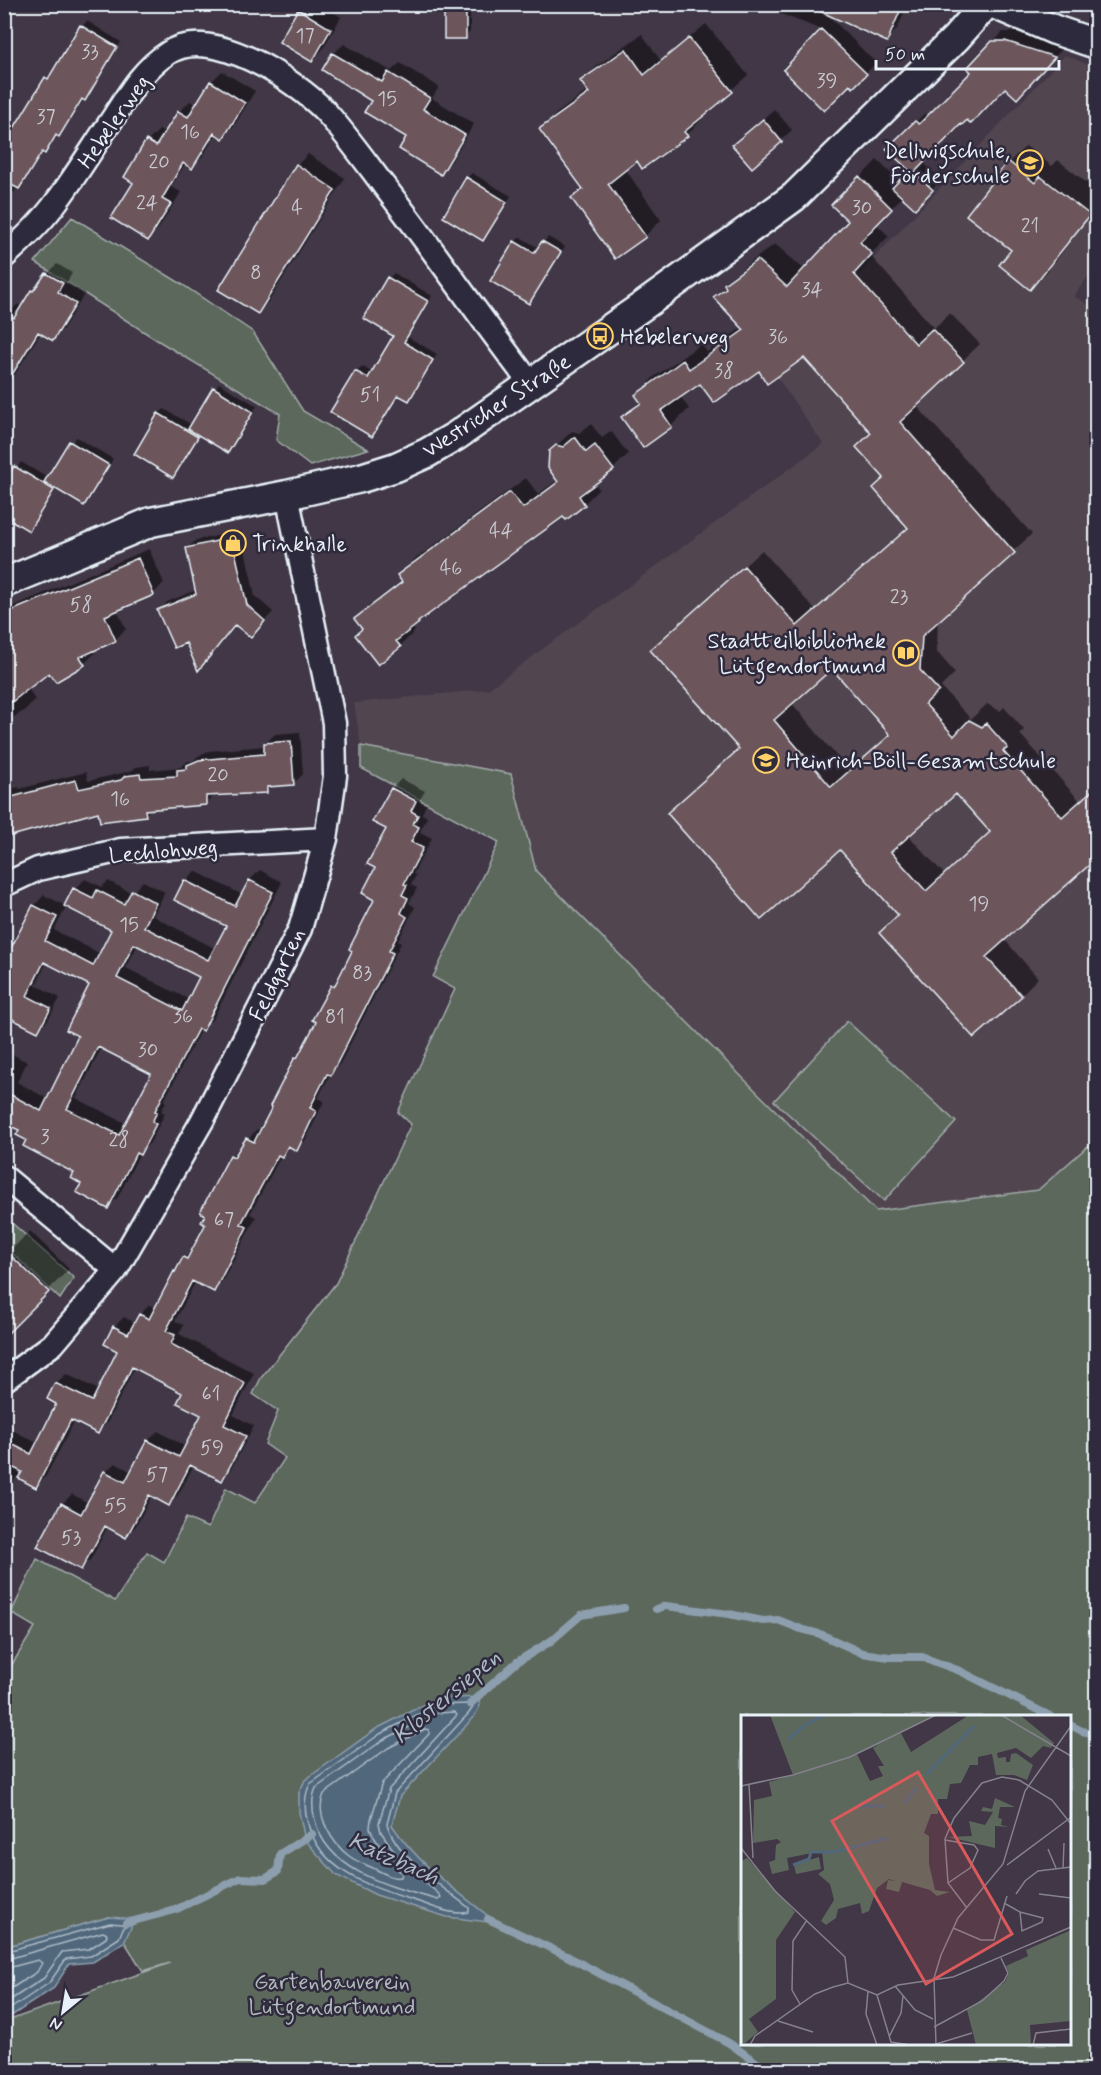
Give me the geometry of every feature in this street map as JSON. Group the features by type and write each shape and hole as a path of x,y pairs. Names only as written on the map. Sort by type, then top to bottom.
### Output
{"street":[{"name":"Westricher Straße","path":"4,583 151,522 361,478 396,467 456,436 794,197 956,38 986,4"},
{"path":"994,4 1055,30 1096,44"},
{"name":"Hebelerweg","path":"4,257 56,202 138,79 159,59 186,45 198,44 235,52 279,75 306,93 325,111 401,208 530,383"},
{"name":"Feldgarten","path":"4,1380 53,1344 116,1270 202,1120 300,929 327,840 335,776 334,723 287,495"},
{"name":"Lechlohweg","path":"4,885 38,869 121,850 327,840"},
{"path":"4,1176 116,1270"}],"shaded area":[{"name":"Heinrich-Böll-Gesamtschule","path":"1065,55 1096,68 1096,266 1074,296 1096,309 1096,1139 1038,1190 876,1212 536,871 511,774 361,746 354,703 488,689 823,444 774,373 873,259"}],"green space":[{"path":"72,217 180,283 253,332 303,411 368,449 310,466 276,440 280,414 157,340 35,262"},
{"name":"Gartenbauverein Lütgendortmund","path":"361,746 511,774 536,871 876,1211 1038,1190 1096,1139 1096,2070 5,2070 4,2022 170,1963 143,1971 109,1917 5,1947 5,1664 11,1666 35,1627 11,1613 37,1559 115,1601 147,1552 164,1562 186,1518 208,1528 226,1488 255,1503 285,1458 265,1444 278,1411 253,1394 261,1378 336,1283 411,1124 398,1112 455,989 433,977 499,842 361,768"},
{"path":"847,1021 956,1122 884,1201 774,1101"},
{"path":"5,1217 74,1278 60,1299 5,1246"}],"water":[{"path":"478,1697 480,1706 474,1717 400,1796 392,1825 415,1854 497,1923 447,1917 376,1895 336,1875 305,1840 299,1812 299,1793 305,1780 376,1729 435,1699"},
{"path":"109,1917 135,1919 124,1942 93,1962 69,1964 54,1988 5,2020 5,1947"}],"building":[{"path":"804,4 903,4 887,42"},
{"path":"298,9 331,29 312,62 279,42"},
{"path":"444,14 466,14 466,39 444,39"},
{"path":"80,25 117,47 85,101 82,99 59,137 56,135 45,154 42,152 19,189 4,181 4,129 11,133 45,77 48,79"},
{"path":"821,29 867,74 853,88 850,85 824,111 783,70"},
{"path":"689,38 733,92 684,132 688,136 642,169 637,161 608,184 646,237 615,259 571,198 583,189 539,129 589,93 580,81 626,49 644,75"},
{"path":"992,41 1005,41 1055,57 1017,99 1005,88 971,124 967,120 961,124 915,172 933,190 915,209 892,188 909,170 886,149 915,121 919,124 971,72 967,68"},
{"path":"332,53 382,82 388,72 430,98 423,109 465,135 441,175 399,149 406,137 364,112 371,101 322,70"},
{"path":"210,81 245,103 223,139 214,133 192,169 183,163 162,199 171,204 148,241 111,218 133,183 124,177 146,140 156,146 178,111 188,117"},
{"path":"763,119 782,142 752,168 732,145"},
{"path":"1008,161 1035,183 1040,176 1090,215 1030,290 999,265 1011,250 966,215"},
{"path":"296,164 335,190 258,314 218,290"},
{"path":"859,176 892,209 860,242 872,254 854,274 916,344 932,329 964,362 900,422 1015,553 922,636 920,670 939,691 925,704 954,736 969,720 982,727 986,723 1008,748 1003,751 1062,817 1096,787 1096,859 986,957 1022,996 974,1038 879,933 898,915 840,850 761,920 667,813 739,749 650,650 744,566 797,626 908,528 873,488 884,478 856,447 871,433 804,358 767,384 759,371 714,403 700,384 661,411 672,427 643,448 621,417 641,403 635,395 683,360 689,369 744,330 713,297 726,288 724,284 757,260 787,287 848,221 831,205","holes":["832,669 890,735 831,787 774,720","956,794 990,832 926,891 891,852"]},
{"path":"466,177 507,202 483,241 443,217"},
{"path":"514,241 534,253 542,241 561,252 529,304 490,281"},
{"path":"46,273 63,283 58,292 76,304 53,341 38,332 4,388 4,312 14,318 31,290 33,291"},
{"path":"387,277 428,301 404,342 433,360 409,401 398,395 372,437 330,412 355,371 368,378 393,336 363,318"},
{"path":"213,387 253,412 228,453 188,429"},
{"path":"158,413 198,437 173,478 134,454"},
{"path":"575,437 586,452 595,445 614,470 579,496 585,505 566,520 563,517 418,622 396,641 401,647 378,665 355,635 362,629 354,619 402,582 397,575 510,492 523,508 558,482 548,468 549,451 556,445 563,447"},
{"path":"69,441 109,465 84,506 44,482"},
{"path":"14,466 54,490 29,531 4,516 4,482"},
{"path":"232,538 247,605 265,621 251,638 235,625 198,671 186,643 174,648 157,610 196,594 186,548"},
{"path":"138,558 154,595 105,616 116,641 80,657 85,665 56,682 49,673 4,708 4,614"},
{"path":"291,741 294,785 267,787 267,793 206,796 206,805 145,810 146,816 100,822 98,812 4,838 4,799 76,780 79,789 140,774 141,778 177,776 177,770 187,769 187,765 199,760 264,754 264,743"},
{"path":"391,788 416,801 411,811 418,815 413,824 419,827 411,842 423,848 404,884 407,885 402,895 408,898 401,913 407,917 389,951 393,953 331,1075 327,1074 310,1108 316,1111 297,1151 288,1146 282,1157 278,1155 241,1224 247,1227 214,1292 192,1281 166,1331 175,1335 171,1344 245,1383 224,1425 246,1436 222,1481 190,1465 169,1506 149,1495 126,1538 105,1526 81,1570 37,1547 61,1503 81,1514 104,1471 125,1482 147,1440 179,1457 201,1415 177,1403 182,1393 132,1367 98,1434 71,1420 36,1488 18,1478 22,1472 4,1463 4,1440 31,1454 56,1404 47,1399 55,1383 92,1401 117,1351 104,1344 113,1326 128,1334 139,1314 149,1319 174,1271 183,1257 187,1259 205,1225 201,1222 205,1215 200,1212 230,1155 234,1157 246,1138 254,1142 295,1057 297,1058 316,1022 312,1020 331,985 334,987 352,951 349,949 374,900 362,893 375,868 367,864 386,829 372,822"},
{"path":"184,880 235,906 249,880 273,892 203,1031 198,1029 155,1111 157,1112 152,1122 156,1124 140,1155 136,1153 108,1209 76,1192 81,1184 71,1178 74,1173 23,1146 26,1140 16,1135 19,1130 4,1123 4,1091 41,1111 78,1036 66,1030 89,985 44,962 27,996 51,1008 38,1032 4,1015 4,943 12,946 33,905 57,917 45,941 93,966 111,930 64,906 73,888 93,898 97,890 124,904 132,890 156,903 144,927 208,960 226,926 174,900","holes":["134,944 199,977 182,1011 117,978","98,1047 151,1074 119,1135 67,1109"]},
{"path":"4,1249 49,1292 4,1337"}],"waterway":[{"name":"Klostersiepen","path":"656,1609 666,1606 763,1621 778,1620 820,1634 862,1653 889,1657 922,1657 960,1671 1048,1715"},
{"name":"Klostersiepen","path":"470,1704 517,1662 551,1641 581,1615 624,1608"},
{"name":"Klostersiepen","path":"1071,1726 1096,1734"},
{"name":"Katzbach","path":"126,1923 175,1910 240,1878 265,1879 278,1871 280,1854 312,1834"},
{"name":"Katzbach","path":"488,1919 565,1955 729,2043 767,2070"}],"place":[{"name":"Dellwigschule, Förderschule","path":"1030,163"},
{"name":"Hebelerweg","path":"600,336"},
{"name":"Trinkhalle","path":"233,543"},
{"name":"Stadtteilbibliothek Lütgendortmund","path":"906,653"},
{"name":"Heinrich-Böll-Gesamtschule","path":"766,760"}]}
